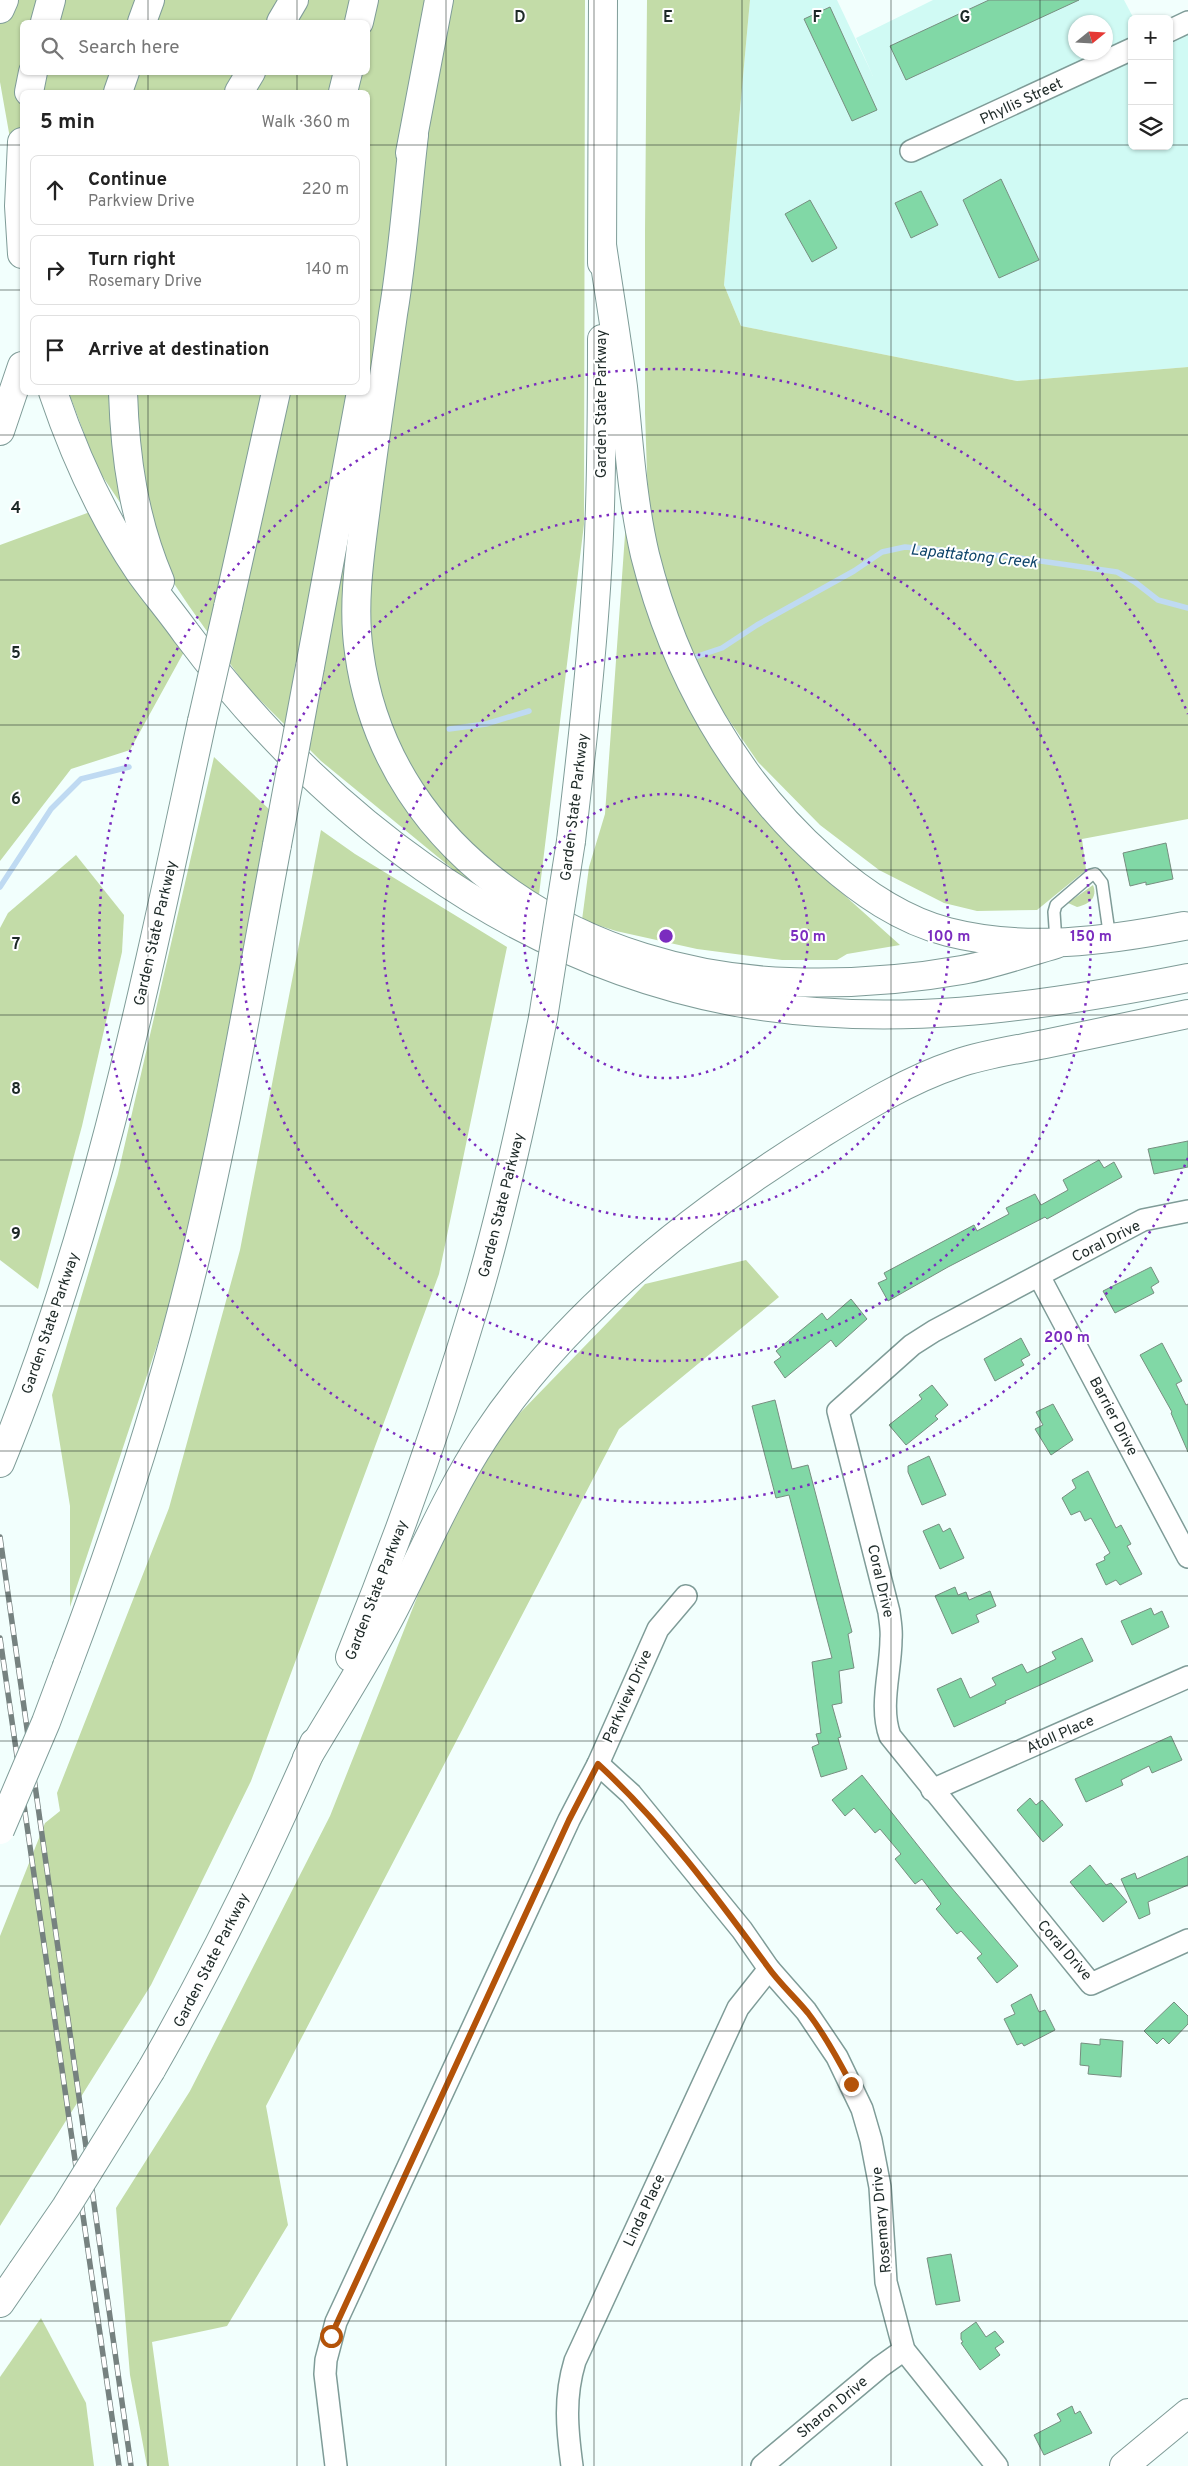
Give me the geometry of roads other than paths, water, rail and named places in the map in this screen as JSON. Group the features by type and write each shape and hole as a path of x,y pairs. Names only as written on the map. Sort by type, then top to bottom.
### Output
{"main road":[{"path":"0,8 4,0"},
{"path":"45,20 52,0"},
{"path":"143,20 150,0"},
{"path":"282,20 294,0"},
{"path":"359,20 364,0"},
{"path":"370,348 414,135 439,0"},
{"name":"Garden State Parkway","path":"0,2303 66,2207 151,2070 221,1943 307,1758 361,1630 405,1514 453,1374 496,1231 543,1018 571,841 587,690 598,555 601,486 603,0"},
{"path":"29,90 32,75"},
{"path":"119,90 124,75"},
{"path":"240,90 249,75"},
{"path":"344,90 347,75"},
{"path":"414,135 394,310 375,431 363,527 356,624 364,679 378,731 398,772 424,811 454,847 472,864 513,896 533,908 574,929 626,951 708,973 791,982 854,981 966,969 1056,944"},
{"path":"20,179 20,217"},
{"path":"602,245 623,387 632,487 645,552 674,645 697,693 725,743 761,793 797,834 845,878 883,904 946,931 994,939 1056,944 1110,939 1184,926"},
{"path":"3,421 20,372"},
{"path":"54,395 81,463 109,521 140,572 207,661 265,729 329,791 392,844 458,891 532,933 570,952 633,976 697,994 750,1004 890,1016 960,1013 1038,1004 1188,978"},
{"path":"124,395 126,452 136,513 152,562 178,622"},
{"name":"Garden State Parkway","path":"0,1463 69,1271 107,1137 156,934 275,395"},
{"path":"0,1830 46,1722 135,1473 193,1265 224,1123 360,395"},
{"path":"307,1758 392,1612 442,1510 483,1439 519,1388 549,1353 635,1271 713,1208 802,1146 878,1101 931,1074 973,1058 1188,1014"},
{"path":"1124,2466 1188,2413"}],"street":[{"path":"1173,29 1188,22"},
{"name":"Phyllis Street","path":"911,151 1128,51"},
{"name":"Coral Drive","path":"1188,1211 1144,1220 912,1345 838,1411 890,1612 892,1638 886,1724 890,1736 1091,1984 1188,1940"},
{"name":"Barrier Drive","path":"1039,1276 1188,1557"},
{"name":"Parkview Drive","path":"336,2466 326,2360 336,2322 564,1829 598,1764 658,1629 686,1596"},
{"name":"Atoll Place","path":"932,1790 1188,1677"},
{"name":"Rosemary Drive","path":"598,1764 631,1794 742,1930 769,1969 819,2027 841,2064 862,2108 872,2140 880,2187 886,2282 904,2350 997,2466"},
{"name":"Linda Place","path":"572,2466 566,2408 568,2383 575,2361 738,2008 769,1969"},
{"name":"Sharon Drive","path":"762,2466 880,2367 904,2350"}],"lane":[{"path":"1056,944 1054,912 1056,905 1083,881 1095,874 1102,882 1110,939"}],"waterway":[{"name":"Lapattatong Creek","path":"689,659 722,648 757,625 854,571 882,552 905,547 1005,556 1117,572 1135,582 1158,600 1188,608"},
{"name":"Lapattatong Creek","path":"449,729 486,724 529,711"},
{"name":"Lapattatong Creek","path":"0,887 51,809 81,779 129,767"}],"railway":[{"path":"0,1537 131,2466"},
{"path":"0,1638 119,2466"}]}
